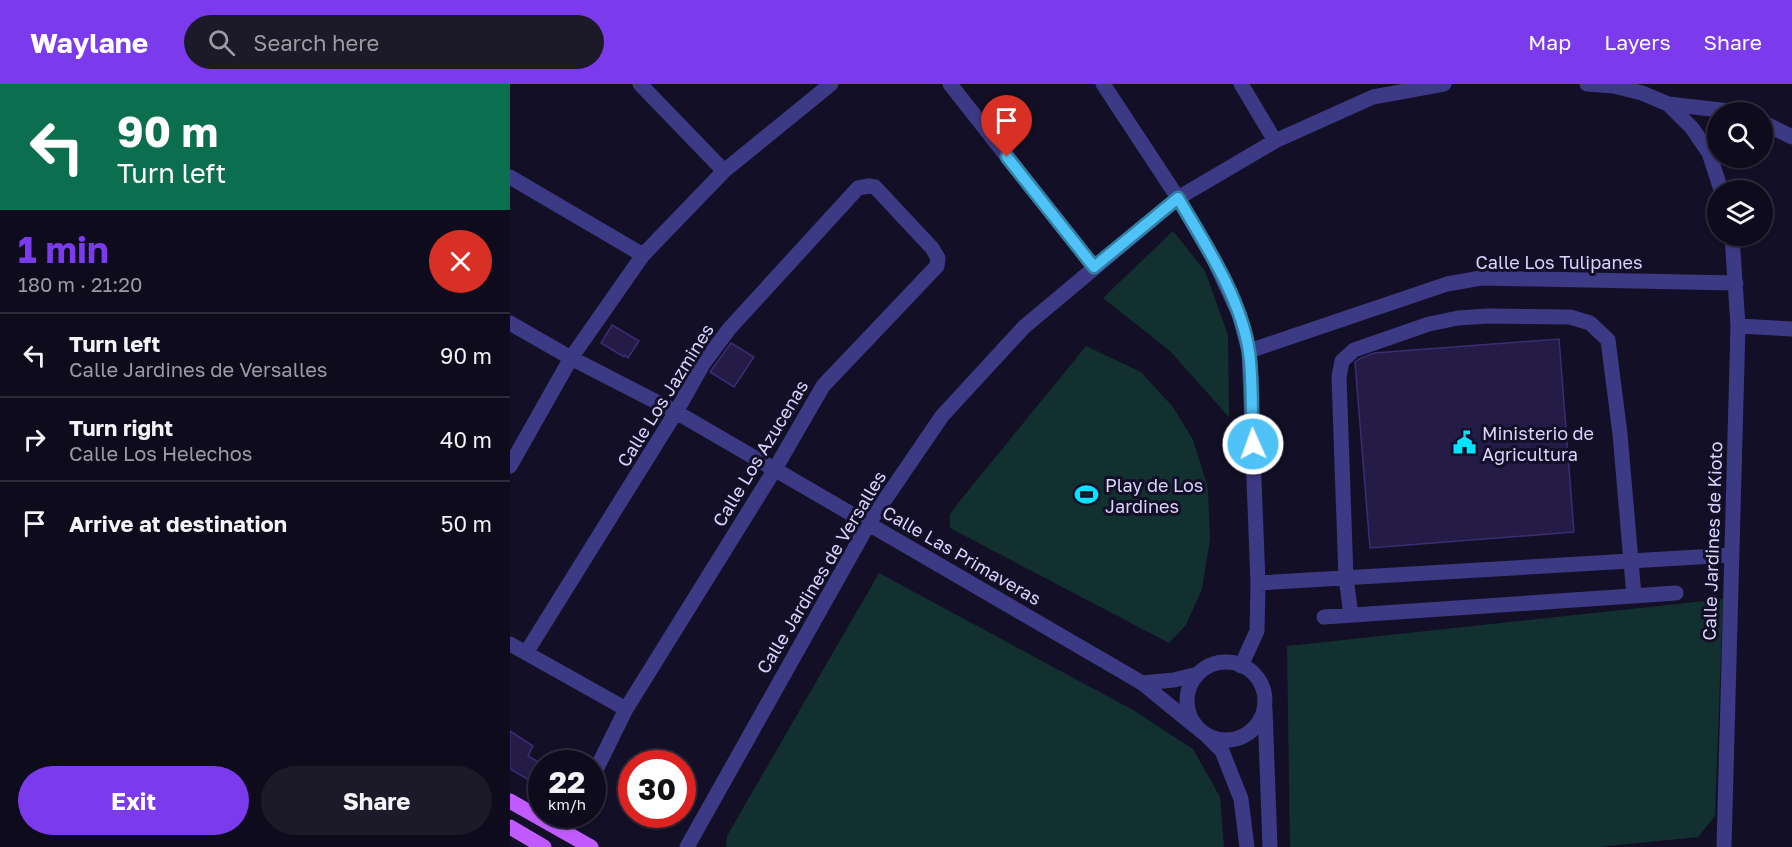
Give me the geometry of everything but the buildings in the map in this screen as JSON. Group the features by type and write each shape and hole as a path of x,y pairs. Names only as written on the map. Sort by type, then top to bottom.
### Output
{"main road":[{"path":"510,801 591,847"},
{"path":"510,827 544,847"}],"street":[{"path":"640,84 724,171"},
{"path":"510,466 571,358 643,255 724,171 831,84"},
{"path":"950,84 1094,267"},
{"path":"1103,84 1178,198 1214,260 1239,314 1249,351 1258,583 1257,631 1241,666"},
{"path":"1241,84 1275,141"},
{"name":"Calle Jardines de Versalles","path":"687,847 869,523 942,416 1024,327 1178,198 1275,141 1373,97 1444,84"},
{"path":"1587,84 1614,86 1642,93 1668,104 1707,108"},
{"path":"1668,104 1692,128 1709,153 1718,180"},
{"path":"1773,128 1792,137"},
{"path":"510,177 643,255"},
{"name":"Calle Los Jazmines","path":"526,653 676,412 703,364 729,329 858,188 869,186"},
{"name":"Calle Los Azucenas","path":"606,750 626,710 775,469 823,386 937,266 938,258 932,248 874,187 869,186"},
{"name":"Calle Jardines de Kioto","path":"1724,847 1738,327 1733,246"},
{"name":"Calle Los Tulipanes","path":"1249,351 1447,284 1481,278 1736,283"},
{"path":"1351,615 1346,578 1339,376 1341,361 1354,350 1429,324 1488,316 1570,317 1590,323 1608,340 1620,434 1634,597"},
{"name":"Calle Las Primaveras","path":"510,323 571,358 676,412 1142,683 1222,751 1241,799 1247,847"},
{"path":"1738,327 1792,329"},
{"path":"1258,583 1732,555"},
{"path":"1324,617 1676,593"},
{"path":"510,644 626,710"},
{"path":"1142,683 1174,680 1198,674 1218,663 1241,666 1259,680 1265,702 1270,847"},
{"path":"1198,674 1188,694 1187,706 1190,717 1201,731 1219,740 1232,740 1245,735 1255,727 1262,715 1265,702"},
{"path":"566,832 568,828"}],"green space":[{"path":"1173,231 1205,271 1228,335 1229,417 1170,351 1103,298"},
{"name":"Play de Los Jardines","path":"1086,346 1141,372 1173,407 1193,440 1208,488 1210,539 1202,589 1186,625 1169,643 950,528 950,514"},
{"path":"879,573 1133,710 1193,749 1220,797 1224,847 726,847 727,836"},
{"path":"1723,599 1715,816 1698,837 1599,847 1290,847 1287,646"}],"place":[{"name":"Ministerio de Agricultura","path":"1464,443"},
{"name":"Play de Los Jardines","path":"1087,495"}],"route":[{"path":"1007,157 1094,267 1178,198 1214,260 1239,314 1249,351 1253,444"}]}
